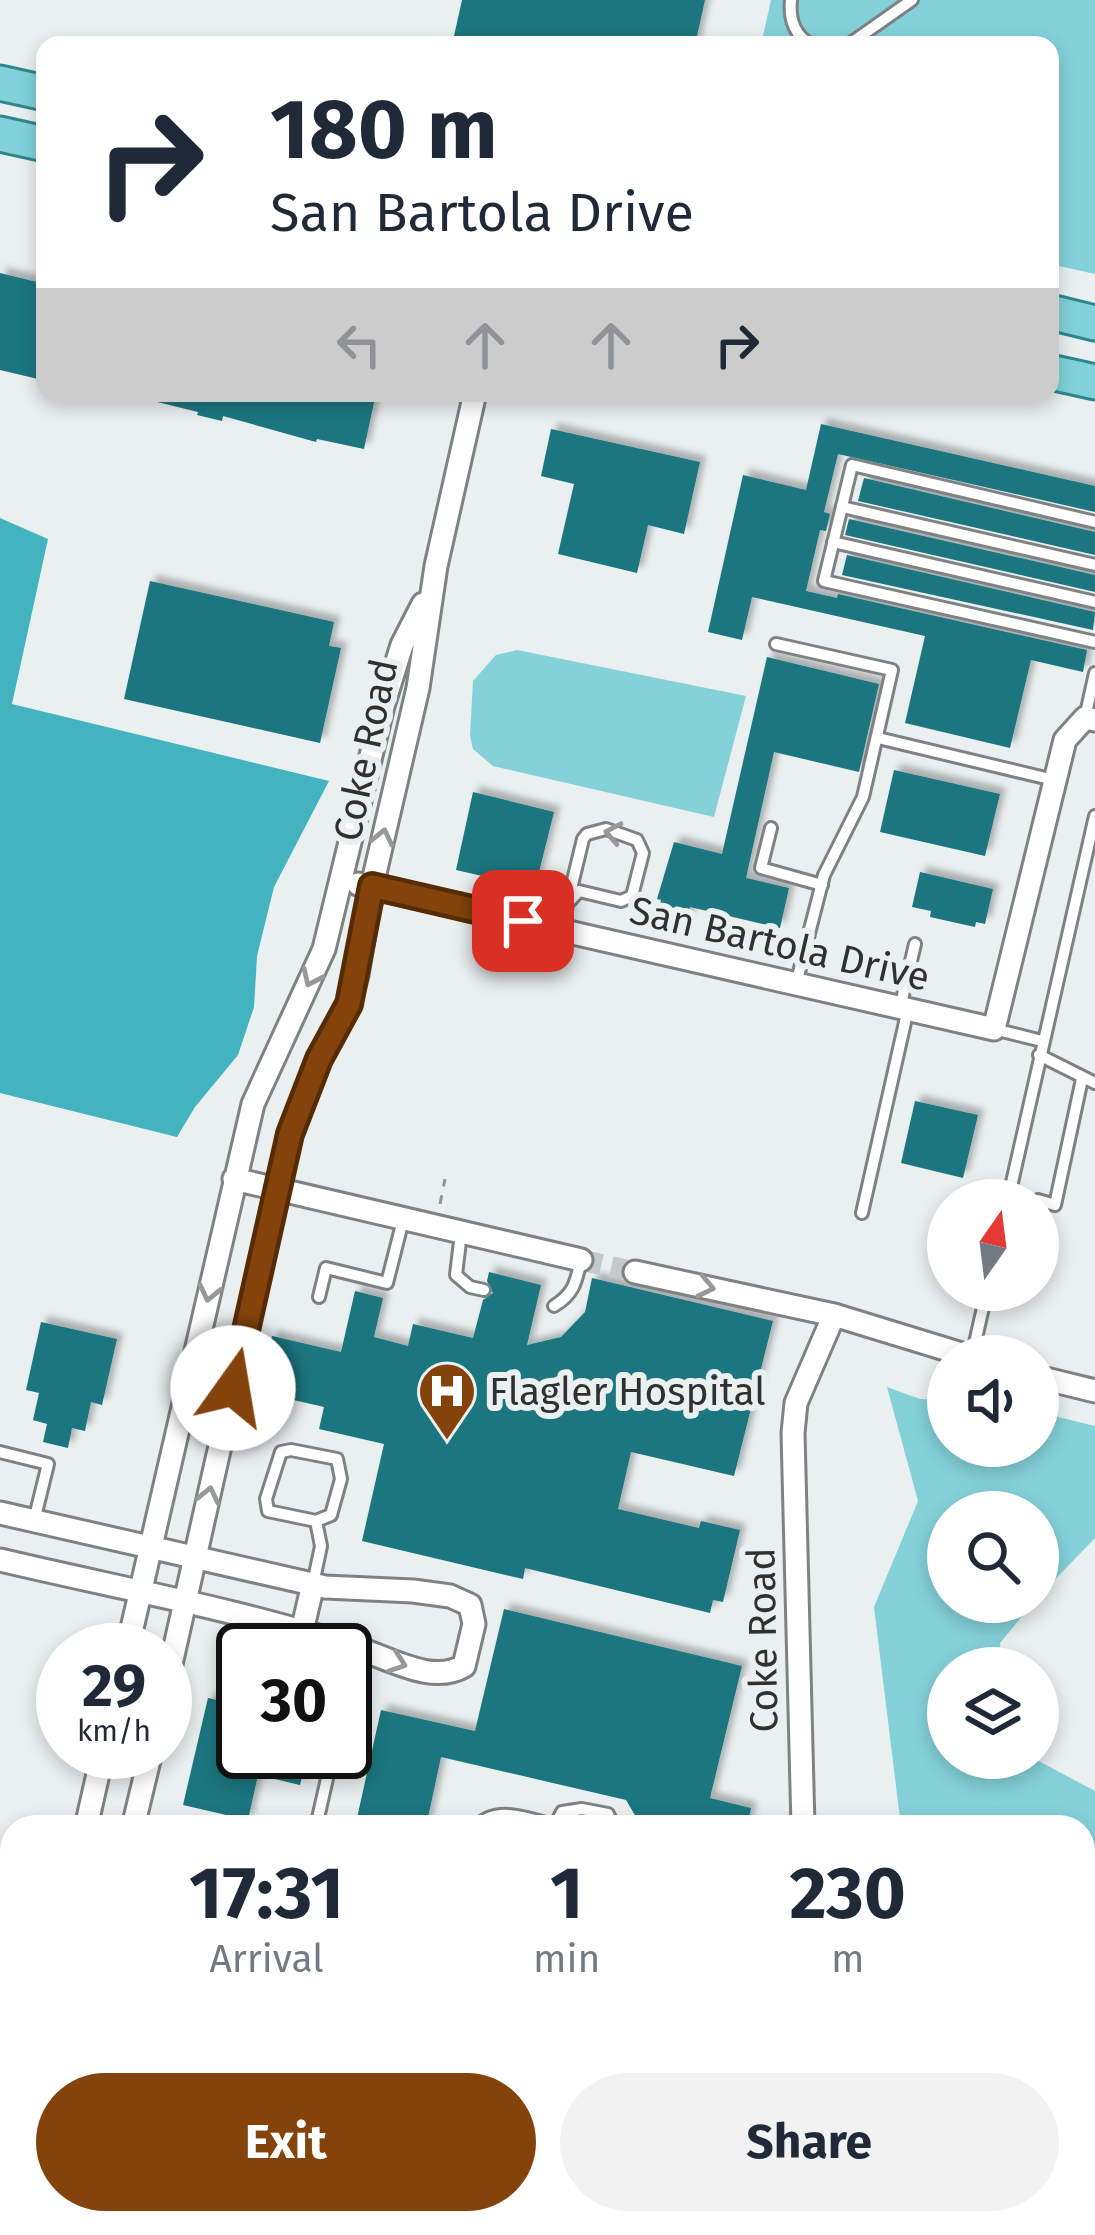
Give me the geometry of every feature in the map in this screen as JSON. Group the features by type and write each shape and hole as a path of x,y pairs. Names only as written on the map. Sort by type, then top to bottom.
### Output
{"main road":[{"path":"0,83 36,91"},
{"path":"0,134 36,142"},
{"path":"1059,315 1095,323"},
{"path":"1059,374 1095,382"}],"street":[{"name":"Coke Road","path":"180,1623 303,1096 349,1004 418,688 432,587 473,402"},
{"name":"Coke Road","path":"133,1623 234,1179 266,1071 324,949 401,645 432,587"},
{"path":"994,1029 1066,740 1091,710"},
{"name":"San Bartola Drive","path":"340,880 994,1029"},
{"path":"234,1179 580,1260"},
{"path":"635,1272 834,1316 927,1343"},
{"name":"Coke Road","path":"803,1815 793,1433 796,1402 834,1316"},
{"path":"1059,1382 1095,1391"},
{"path":"0,1513 313,1584 450,1596 470,1605 474,1624 464,1666 450,1674 372,1659"},
{"path":"0,1560 185,1603 247,1623"},
{"path":"303,1623 313,1584"},
{"path":"89,1815 98,1779"},
{"path":"136,1815 145,1779"}],"lane":[{"path":"791,0 800,36"},
{"path":"861,36 912,0"},
{"path":"1095,522 852,466 824,581 1095,643"},
{"path":"842,507 1095,565"},
{"path":"833,542 1095,602"},
{"path":"776,644 892,670 863,797 822,885 796,984"},
{"path":"1091,710 1095,673"},
{"path":"878,738 1054,780"},
{"path":"1013,1179 1095,816"},
{"path":"771,828 761,868 822,885"},
{"path":"561,930 567,904 586,833 606,829 638,839 644,853 632,896 621,901 579,891 567,904"},
{"path":"862,1213 915,944"},
{"path":"994,1029 1042,1041"},
{"path":"1039,1055 1089,1081 1059,1190"},
{"path":"319,1297 326,1268 387,1283 403,1220"},
{"path":"461,1233 456,1275 470,1287 484,1290"},
{"path":"554,1306 576,1285 580,1260"},
{"path":"0,1452 47,1464 34,1521"},
{"path":"281,1452 337,1459 341,1479 331,1515 316,1521 268,1511 266,1499 281,1452"},
{"path":"313,1584 321,1546 316,1521"},
{"path":"319,1815 327,1779"},
{"path":"561,1815 571,1809 608,1815"}],"path":[{"path":"439,1211 445,1179"}],"shaded area":[{"path":"771,0 1095,0 1095,274 1059,266 1059,36 763,36"},
{"path":"0,518 48,539 12,704 329,781 274,887 257,956 254,1007 238,1055 177,1137 0,1093"},
{"path":"517,650 746,696 714,817 493,766 473,749 473,681 496,655"},
{"path":"887,1387 927,1399 927,1467 1059,1467 1059,1417 1095,1426 1095,1538 1059,1575 1059,1491 927,1491 927,1623 1017,1623 1000,1647 927,1647 927,1779 1059,1779 1059,1772 1095,1791 1095,1815 900,1815 874,1607 918,1501"}],"building":[{"path":"462,0 705,0 697,36 454,36"},
{"path":"0,273 36,282 36,379 0,370"},
{"path":"157,402 374,402 364,449 316,442"},
{"path":"821,424 1095,486 1095,512 838,454 824,512 830,514 826,531 820,530 806,591 837,598 838,594 1087,650 1083,672 1031,660 1010,748 905,723 925,636 752,597 742,640 708,632 743,475 806,490"},
{"path":"551,429 700,462 684,534 648,525 637,573 558,554 574,484 541,476"},
{"path":"864,478 1095,532 1095,555 858,501"},
{"path":"849,519 1095,575 1095,592 845,535"},
{"path":"847,555 1095,612 1093,630 842,575"},
{"path":"150,581 334,622 329,646 341,648 320,743 124,699"},
{"path":"767,657 879,684 859,772 774,752 746,878 789,888 780,928 690,907 687,922 657,916 661,900 657,899 674,842 722,854"},
{"path":"894,770 1000,794 985,856 880,832"},
{"path":"473,792 554,812 535,888 456,870"},
{"path":"920,872 993,889 985,924 976,922 975,927 930,917 931,911 912,907"},
{"path":"915,1101 978,1115 963,1178 901,1163"},
{"path":"489,1272 541,1285 527,1345 561,1337 585,1312 592,1278 773,1321 734,1476 631,1452 618,1509 699,1528 701,1521 740,1530 723,1602 713,1600 710,1613 525,1568 523,1579 362,1541 384,1444 319,1429 324,1407 259,1392 272,1336 341,1352 355,1291 383,1298 374,1337 408,1346 413,1324 473,1338 483,1300 493,1293 487,1281"},
{"path":"41,1322 117,1339 102,1405 91,1402 85,1431 72,1428 68,1448 43,1442 47,1424 33,1420 39,1393 26,1390"},
{"path":"504,1609 742,1666 710,1798 751,1808 750,1815 635,1815 626,1800 441,1757 429,1815 358,1815 366,1779 372,1779 372,1750 381,1710 475,1731"},
{"path":"208,1698 216,1700 216,1779 257,1779 249,1815 183,1805"}],"tunnel":[{"path":"581,1260 635,1272"}],"place":[{"name":"Flagler Hospital","path":"447,1442"}],"route":[{"path":"233,1388 290,1134 319,1059 349,1004 372,886 523,921"}]}
